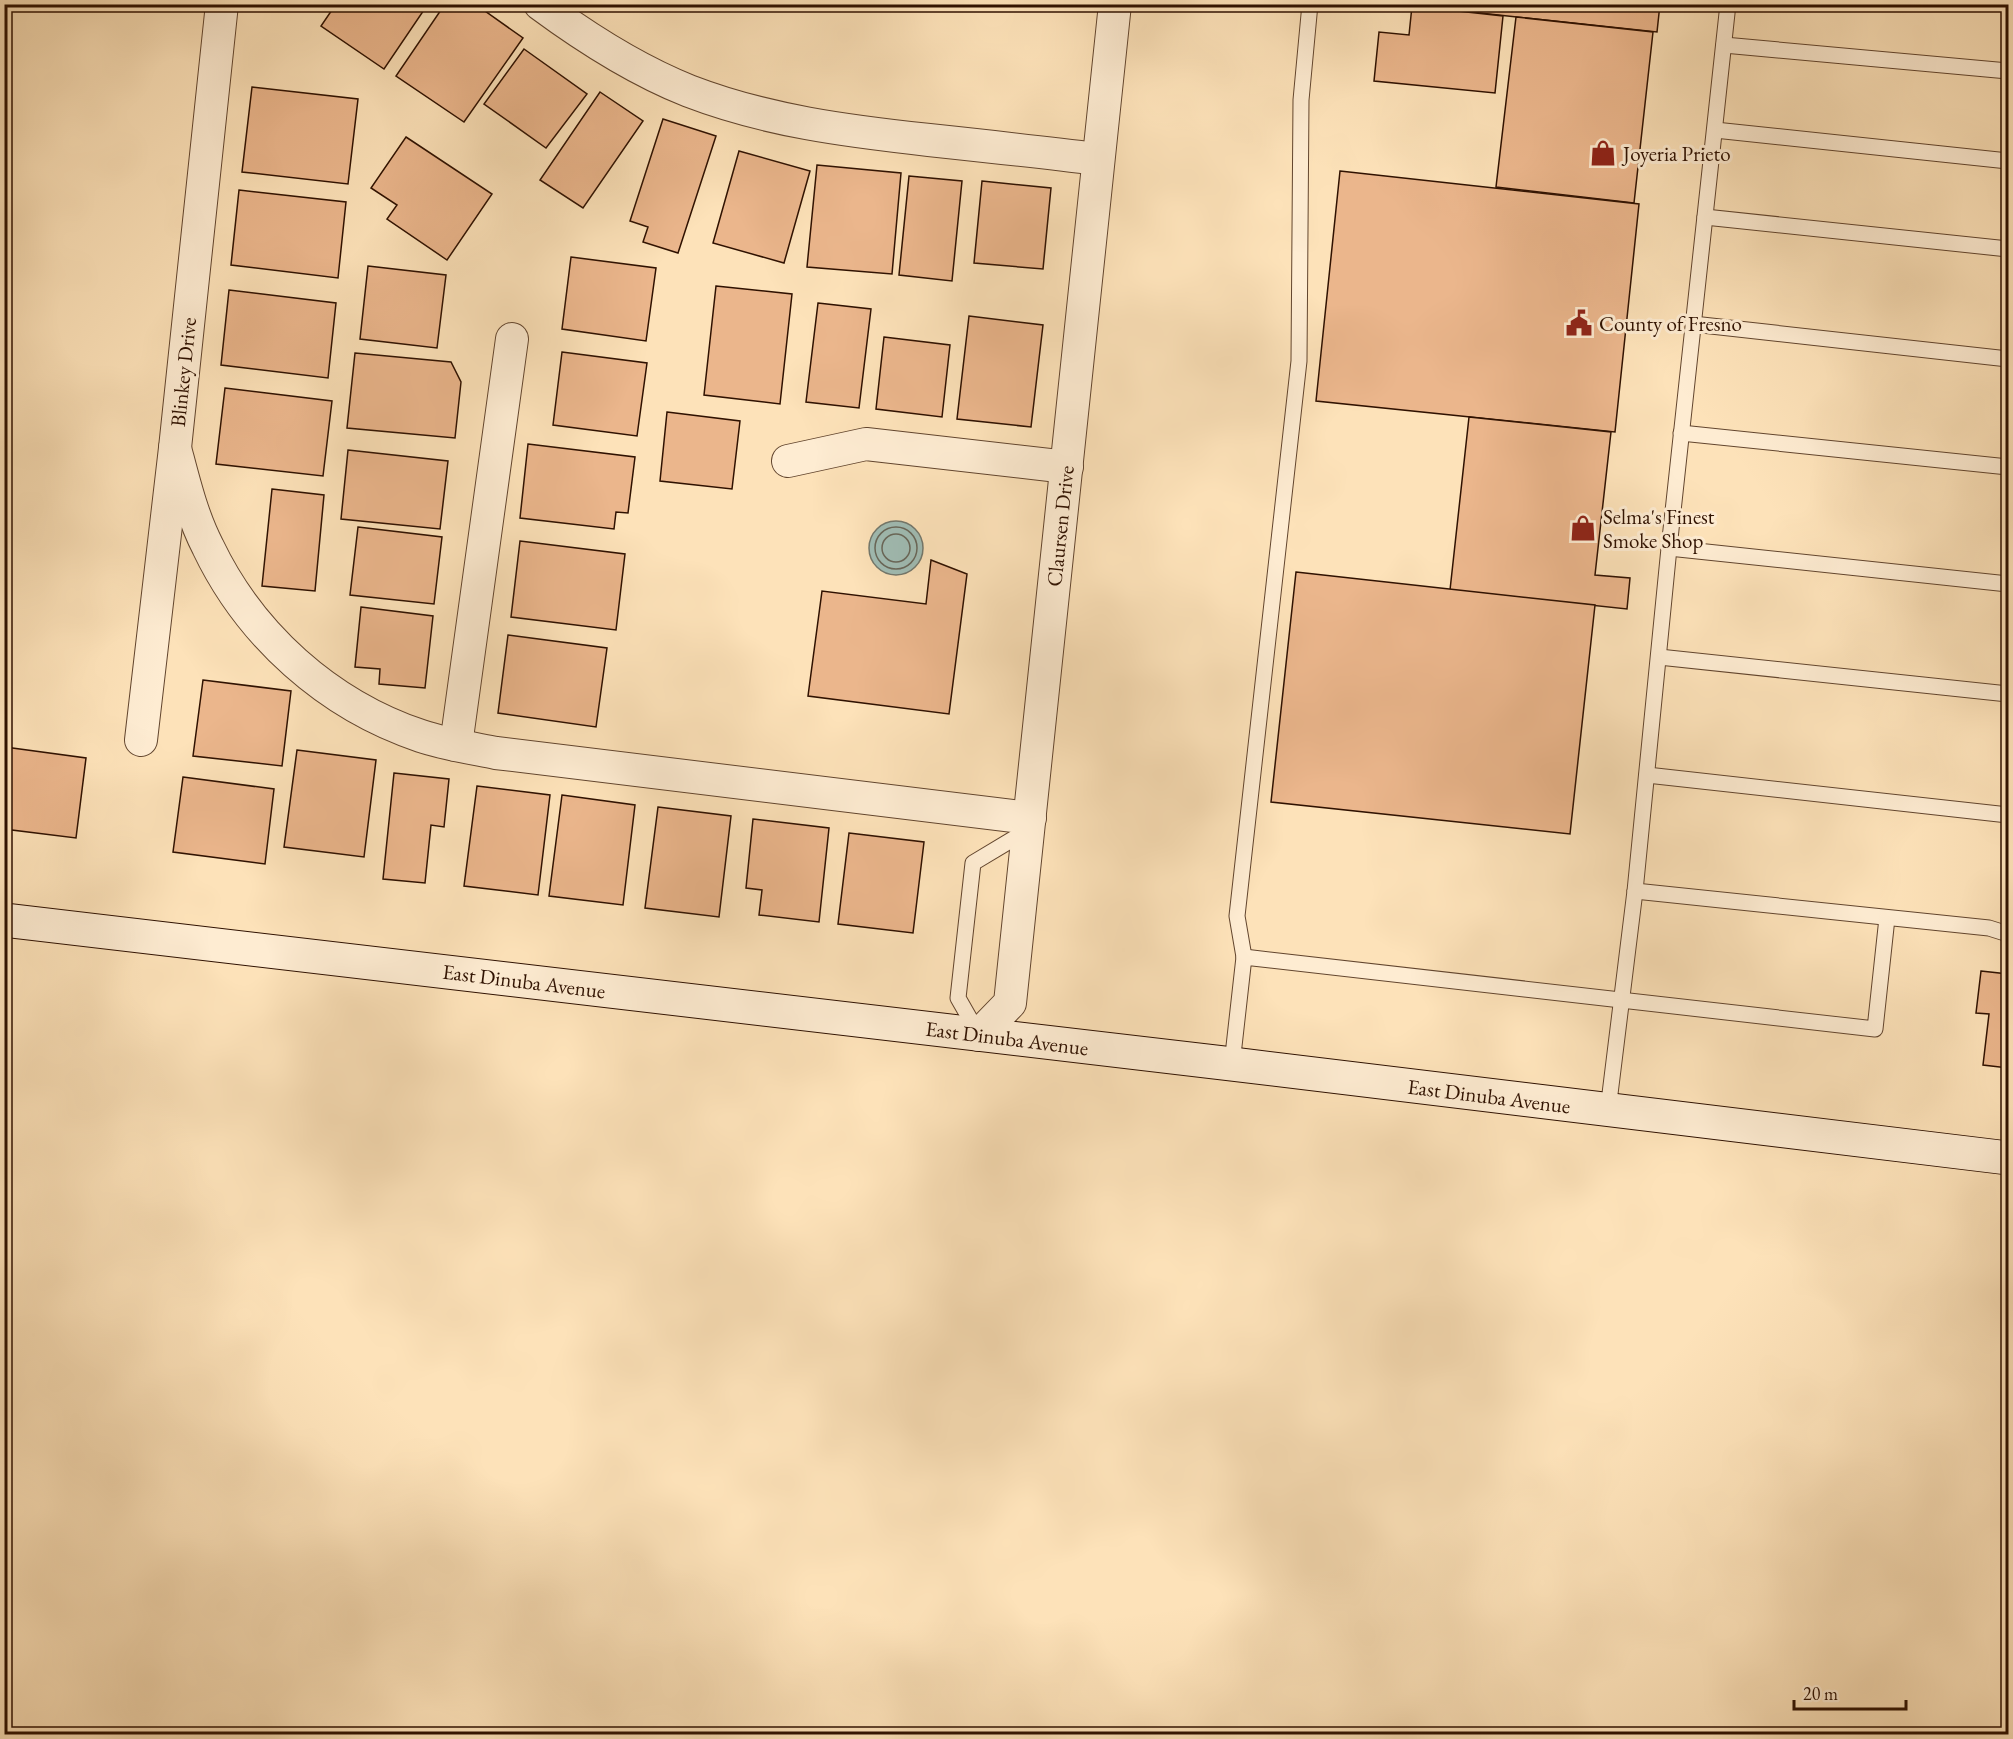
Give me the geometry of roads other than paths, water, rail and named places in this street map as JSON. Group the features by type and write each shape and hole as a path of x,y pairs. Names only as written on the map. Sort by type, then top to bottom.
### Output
{"street":[{"name":"Blinkey Drive","path":"141,740 175,448 222,4"},
{"path":"540,4 570,27 649,72 689,90 737,107 790,121 848,131 1097,159"},
{"name":"Claursen Drive","path":"979,1035 1010,1003 1114,4"},
{"path":"456,745 512,339"},
{"path":"788,461 866,444 1067,467"},
{"path":"175,448 191,508 208,547 226,581 252,618 309,676 343,699 381,720 411,732 456,745 508,755 1029,824"},
{"name":"East Dinuba Avenue","path":"4,920 1232,1064 2008,1158"}],"lane":[{"path":"1232,1064 1244,957 1237,916 1299,361 1301,100 1310,4"},
{"path":"1608,1110 1635,891 1681,433 1728,4"},
{"path":"1724,45 2008,71"},
{"path":"1714,130 2008,161"},
{"path":"1705,217 2008,249"},
{"path":"1693,324 2008,359"},
{"path":"1681,433 2008,467"},
{"path":"1669,548 2008,584"},
{"path":"1659,657 2008,694"},
{"path":"1647,775 2008,815"},
{"path":"979,1035 958,998 973,863 1029,824"},
{"path":"1635,891 1989,928 2008,934"},
{"path":"1244,957 1875,1029 1887,918"}],"water":[{"path":"891,521 901,521 911,525 919,533 923,548 919,563 911,571 901,575 891,575 881,571 873,563 869,553 869,543 873,533 881,525"}],"place":[{"name":"Joyeria Prieto","path":"1603,153"},
{"name":"County of Fresno","path":"1579,323"},
{"name":"Selma's Finest Smoke Shop","path":"1583,528"}]}
